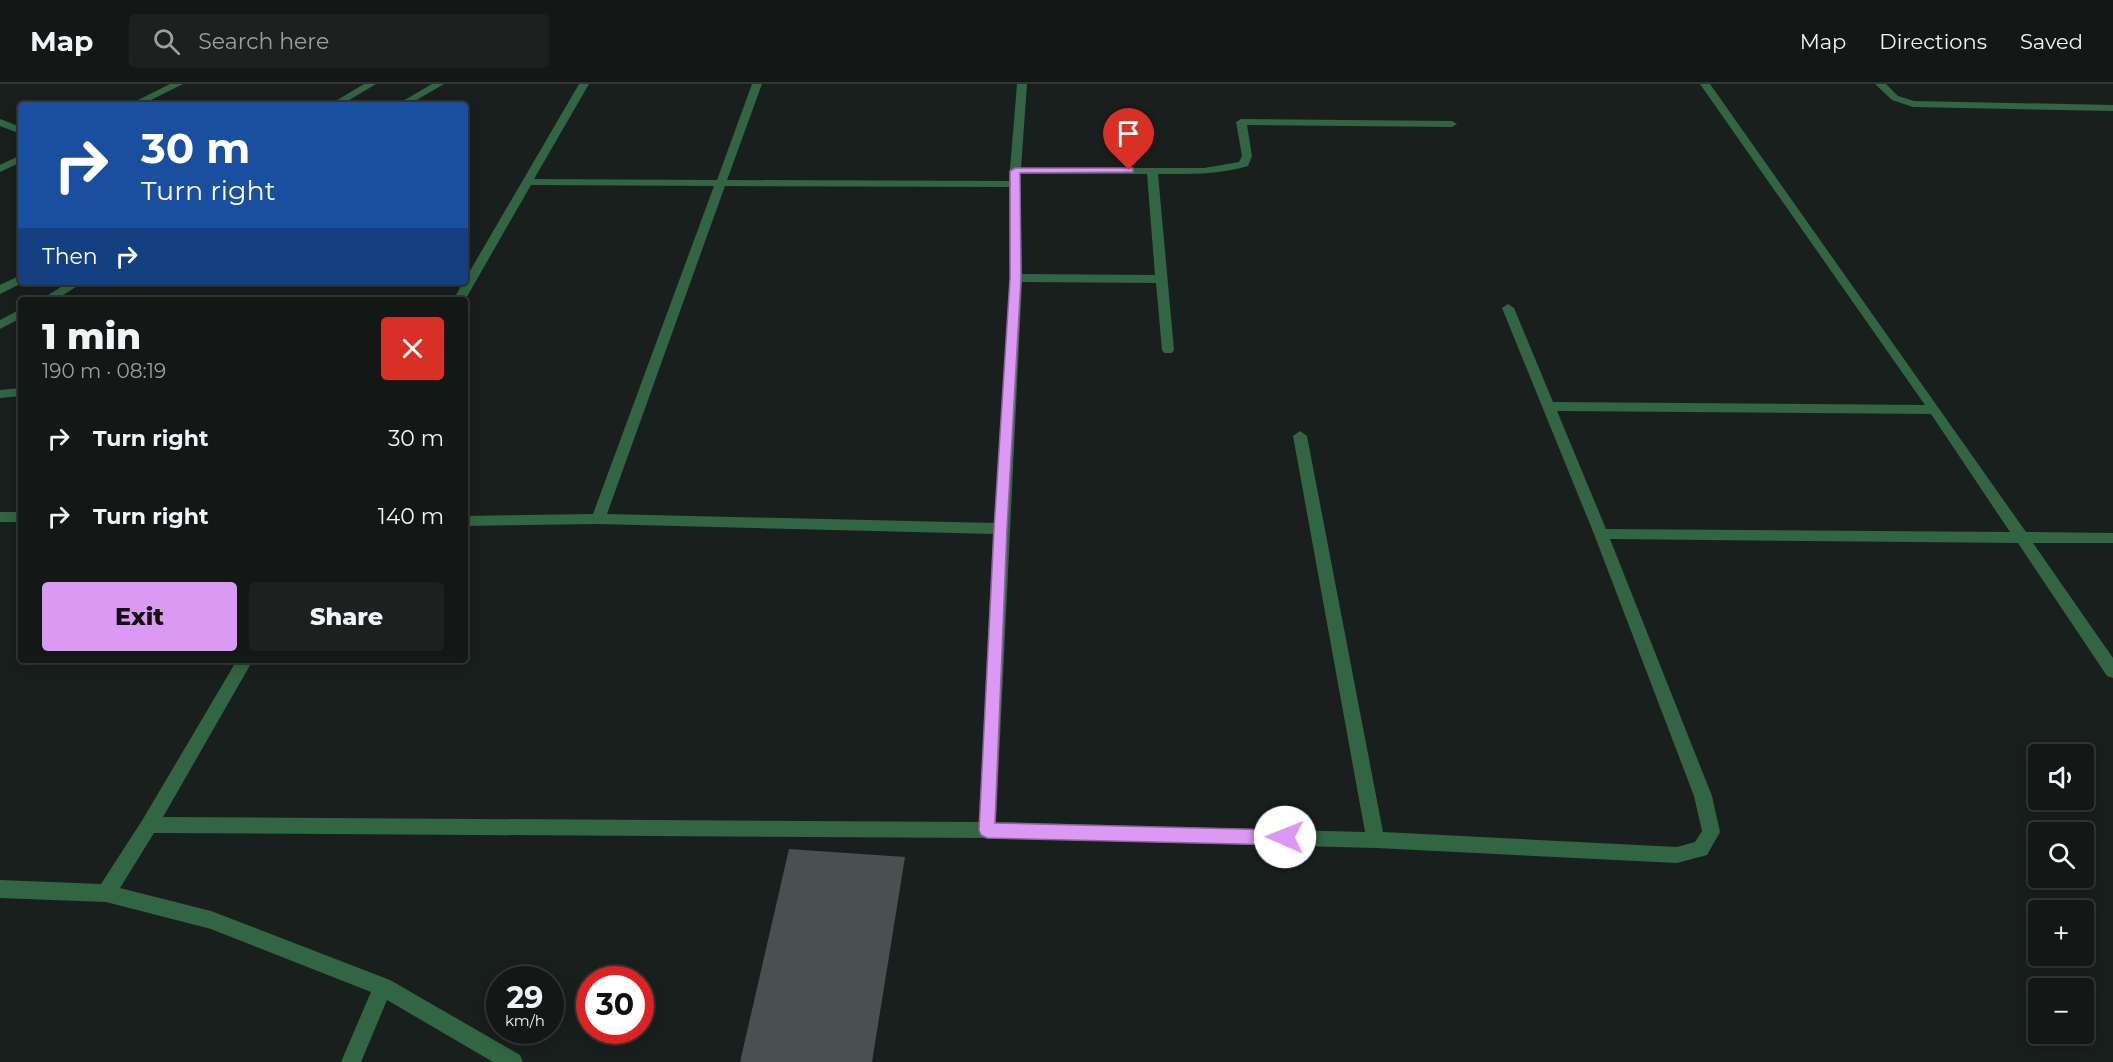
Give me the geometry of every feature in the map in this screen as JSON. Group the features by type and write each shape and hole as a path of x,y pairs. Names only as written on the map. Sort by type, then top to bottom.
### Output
{"street":[{"path":"159,84 173,86"},
{"path":"339,102 371,84"},
{"path":"406,102 439,84"},
{"path":"468,285 584,84"},
{"path":"598,519 757,84"},
{"path":"987,830 1000,529 1016,278 1015,177 1022,84"},
{"path":"1705,84 1935,410 2019,537 2113,671"},
{"path":"1880,84 1895,98 1913,104 2113,108"},
{"path":"139,102 173,86"},
{"path":"0,122 18,129"},
{"path":"529,182 721,182 1015,177 1152,170 1204,171 1244,164 1247,156 1241,122 1452,124"},
{"path":"0,168 18,159"},
{"path":"1152,170 1168,350"},
{"path":"1016,278 1162,279"},
{"path":"0,291 18,281"},
{"path":"51,297 73,285"},
{"path":"149,825 987,830 1376,840 1677,855 1701,849 1711,832 1703,796 1601,534 1508,308"},
{"path":"0,325 18,316"},
{"path":"0,394 18,392"},
{"path":"1548,406 1935,410"},
{"path":"1300,436 1376,840"},
{"path":"0,517 18,517"},
{"path":"468,521 598,519 1000,529"},
{"path":"1601,534 2113,538"},
{"path":"106,893 149,825 243,663"},
{"path":"0,890 106,893 211,920 383,987 513,1062"},
{"path":"351,1062 383,987"}],"building":[{"path":"789,849 905,857 872,1062 740,1062"}],"route":[{"path":"1129,170 1015,171 1016,278 1000,529 987,830 1285,837"}]}
